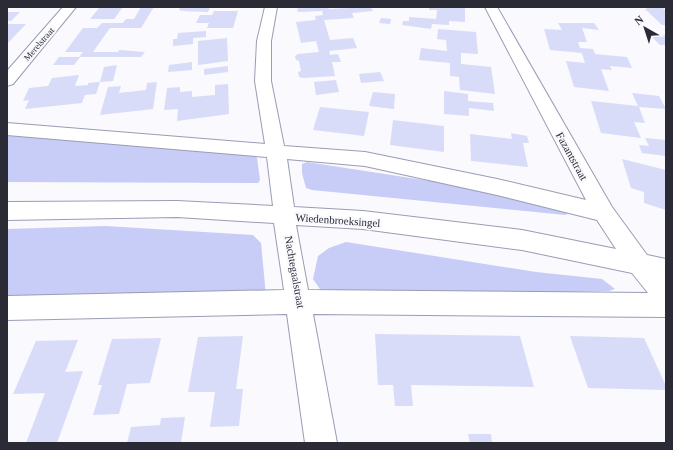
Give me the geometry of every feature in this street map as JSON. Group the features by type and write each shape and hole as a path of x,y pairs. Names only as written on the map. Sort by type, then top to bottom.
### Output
{"street":[{"name":"Merelstraat","path":"7,81 70,7"},
{"name":"Nachtegaalstraat","path":"271,7 264,41 263,81 281,182 284,216 300,302 322,443"},
{"name":"Fazantstraat","path":"491,7 604,213 639,264 666,296"},
{"path":"7,129 365,159 497,187 604,213"},
{"name":"Wiedenbroeksingel","path":"7,211 176,209 363,220 522,240 666,270"},
{"path":"7,308 300,302 666,305"}],"shaded area":[{"path":"7,131 254,155 257,158 260,180 258,183 7,182"},
{"path":"307,162 495,191 574,211 565,215 312,190 306,188 302,173 302,164"},
{"path":"106,226 253,235 261,243 266,296 7,301 7,229"},
{"path":"346,242 536,272 602,279 615,289 609,291 332,297 322,292 313,279 318,256 329,248"}],"building":[{"path":"100,7 123,7 114,19 90,19"},
{"path":"141,7 154,7 141,28 110,28 93,52 118,52 119,50 145,52 141,57 80,57 74,65 53,65 59,57 79,57 83,52 65,52 83,28 97,28 102,23 123,23 126,19 134,19"},
{"path":"180,7 210,7 208,12 183,11 179,10"},
{"path":"301,7 328,7 329,9 371,7 373,11 352,13 354,18 324,20 330,40 353,38 357,48 329,51 330,55 338,54 341,62 332,62 335,76 299,77 298,72 301,71 299,61 296,60 295,56 298,54 319,52 316,41 301,43 296,22 316,20 315,16 323,15 322,11 298,12 297,9"},
{"path":"429,7 465,7 465,22 449,21 449,25 432,24 431,29 402,25 403,21 409,21 409,17 436,19 437,10 429,10"},
{"path":"651,7 662,7 666,11 666,25 662,25 645,9"},
{"path":"214,11 238,11 233,28 207,28 209,23 196,23 200,15 212,15"},
{"path":"7,12 20,12 11,21 7,21"},
{"path":"381,18 391,19 390,24 379,23"},
{"path":"558,23 594,23 599,30 582,28 587,42 578,42 580,48 593,49 595,54 627,57 632,68 610,66 612,70 601,69 609,91 574,87 566,61 585,63 582,53 550,50 544,29 562,30"},
{"path":"7,24 26,24 7,44"},
{"path":"438,29 476,32 478,54 461,53 461,64 491,67 495,94 460,90 459,77 450,76 450,63 419,60 421,48 447,51 446,40 437,39"},
{"path":"206,31 206,37 193,38 193,44 173,46 173,39 177,39 178,33"},
{"path":"650,35 666,35 666,45 660,45"},
{"path":"227,38 228,61 198,65 198,41"},
{"path":"192,62 192,70 168,72 169,65"},
{"path":"117,65 113,81 100,82 104,67"},
{"path":"228,66 228,72 204,75 204,69"},
{"path":"380,72 384,81 361,83 359,74"},
{"path":"79,75 75,86 100,82 96,94 85,95 82,103 25,109 29,100 23,101 29,88 48,86 52,78"},
{"path":"336,80 339,92 316,95 314,82"},
{"path":"157,82 153,109 100,115 108,87 121,86 119,93 146,90 147,83"},
{"path":"228,84 229,114 177,121 178,109 164,110 167,88 180,87 180,92 192,91 192,97 215,95 215,85"},
{"path":"444,91 468,94 468,101 493,103 494,111 469,108 469,116 444,114"},
{"path":"373,92 395,94 394,109 369,106"},
{"path":"632,93 659,96 666,109 639,107 645,123 634,122 641,138 601,133 591,101 638,106"},
{"path":"320,107 369,112 364,136 313,130"},
{"path":"393,120 444,126 444,152 390,145"},
{"path":"511,133 527,136 529,143 523,143 528,167 471,161 470,134 512,139"},
{"path":"645,138 666,140 666,156 642,153 639,145 649,146"},
{"path":"622,159 666,170 666,210 644,203 644,192 631,188"},
{"path":"375,334 520,336 534,387 411,385 413,406 395,406 393,385 378,385"},
{"path":"243,336 236,389 243,389 239,426 210,427 215,392 188,392 198,337"},
{"path":"570,336 644,338 666,386 666,390 588,388"},
{"path":"161,338 150,383 127,384 119,414 93,415 102,385 98,385 112,339"},
{"path":"78,340 65,372 83,371 57,443 26,443 45,393 13,394 36,341"},
{"path":"185,417 181,443 127,443 131,427 160,425 161,418"},
{"path":"468,434 491,434 492,443 470,443"},
{"path":"627,442 627,443 583,443"}]}
